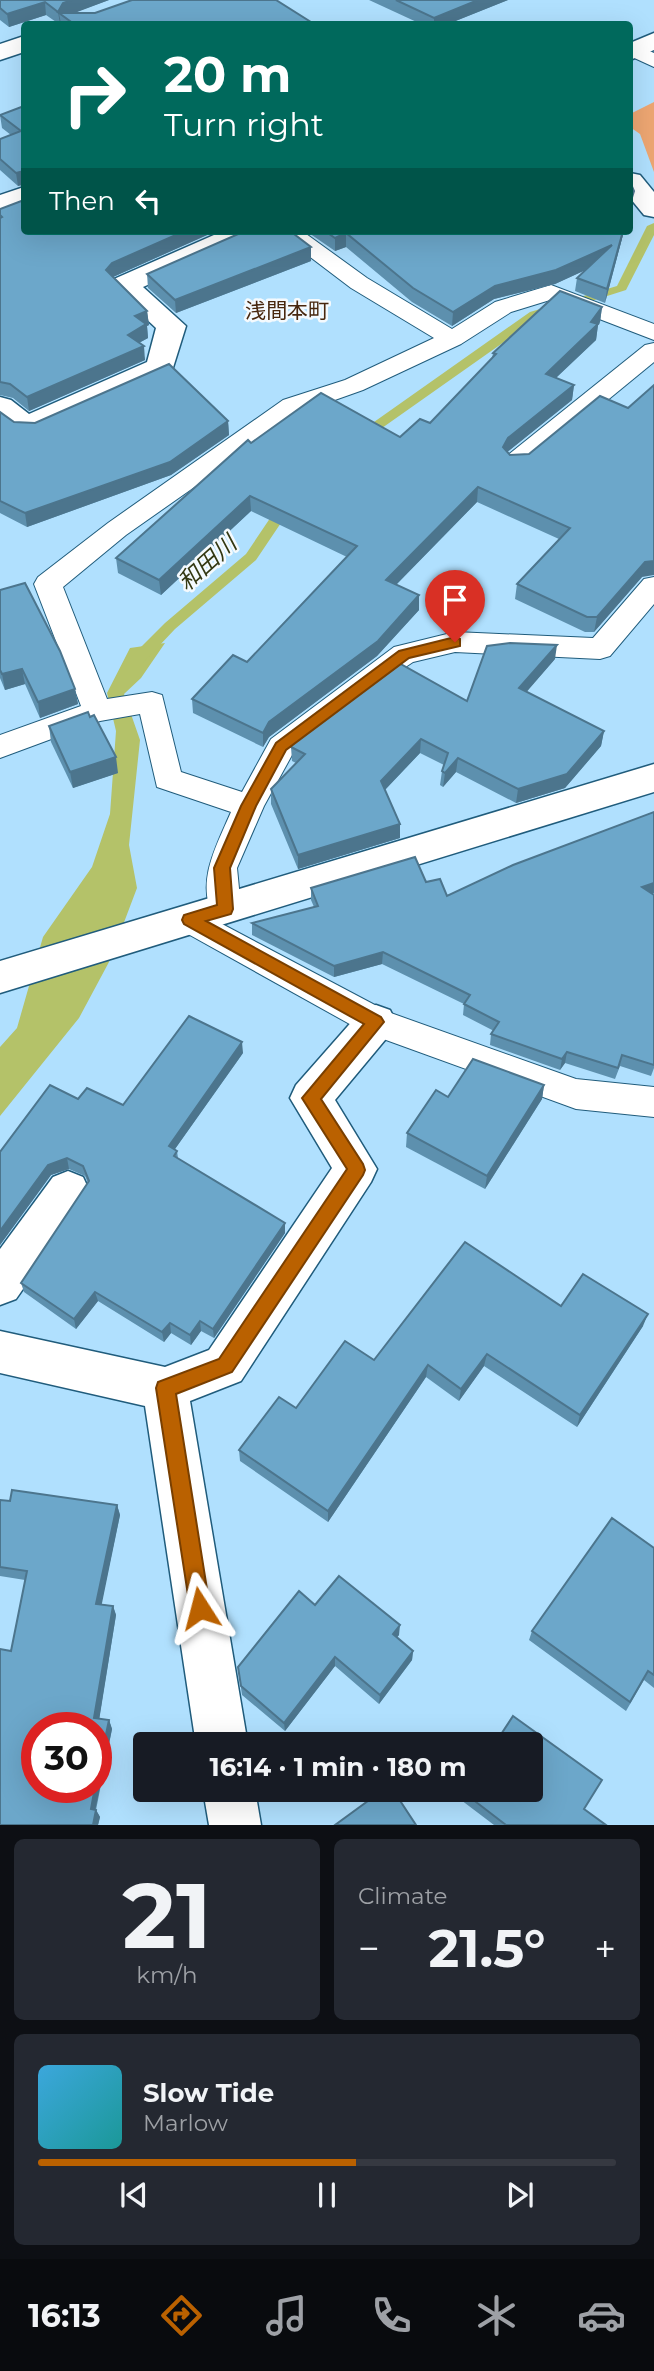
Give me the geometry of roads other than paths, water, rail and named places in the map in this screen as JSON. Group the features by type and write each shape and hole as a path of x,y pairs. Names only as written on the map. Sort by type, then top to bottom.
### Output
{"street":[{"path":"0,53 21,44"},
{"path":"633,184 654,209"},
{"path":"0,204 21,196"},
{"path":"0,407 26,427 160,367 171,326 124,285 237,235"},
{"path":"10,974 654,778"},
{"path":"0,1352 165,1388 225,1366 356,1170 311,1098 376,1022"},
{"path":"0,1285 68,1189"},
{"path":"165,1388 220,1732"},
{"path":"231,1802 235,1825"}],"lane":[{"path":"293,235 359,283 452,339"},
{"path":"100,711 48,584 117,529 292,406 354,385 452,339 503,307 551,292 654,333"},
{"path":"517,461 654,350"},
{"path":"225,909 222,868 249,806 281,747 404,654 455,642 600,649 654,586"},
{"path":"0,747 100,711 152,702 168,779 249,806"},
{"path":"190,920 376,1022 576,1094 654,1102"}],"waterway":[{"name":"和田川","path":"361,437 534,315 622,288 653,226"},
{"name":"和田川","path":"137,660 170,626 251,557 286,505"}],"district":[{"name":"浅間本町","path":"287,311"}]}
